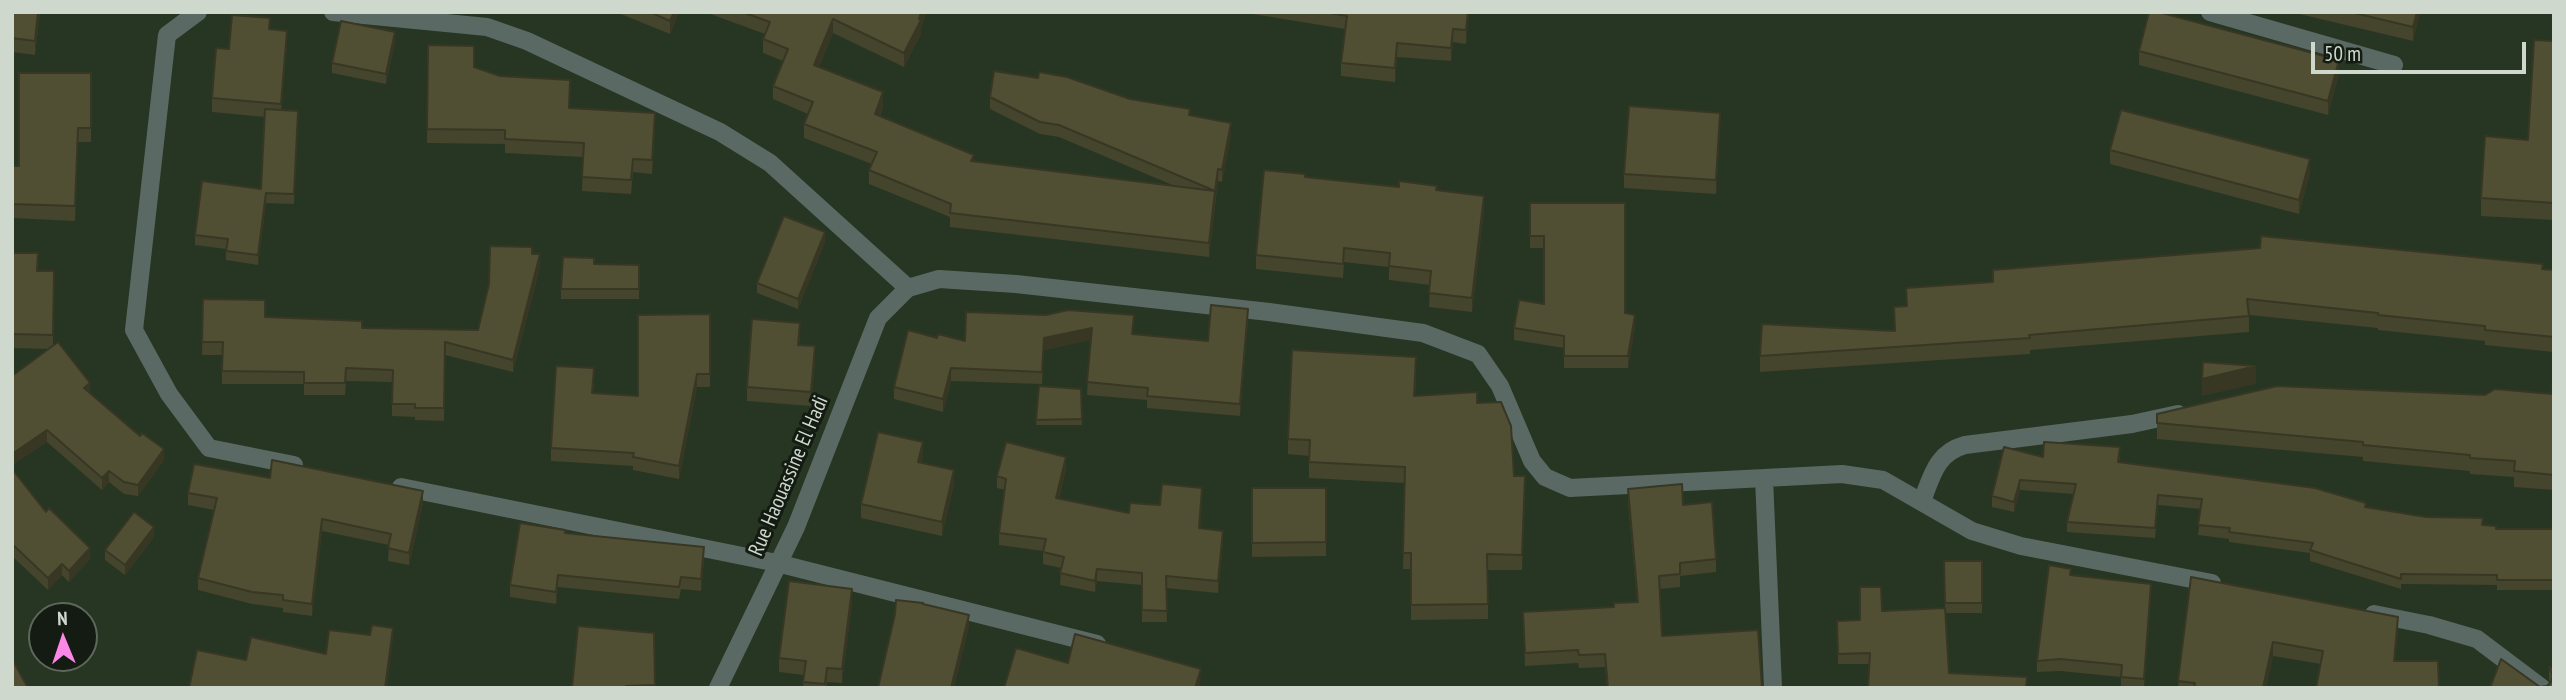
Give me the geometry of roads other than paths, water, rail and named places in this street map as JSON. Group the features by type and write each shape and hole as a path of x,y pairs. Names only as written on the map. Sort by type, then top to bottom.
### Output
{"street":[{"path":"198,12 167,35 134,330 169,394 209,448 317,470"},
{"path":"333,12 487,27 527,41 720,132 770,163 908,288 939,279 1016,284 1423,332 1478,354 1500,386 1532,461 1545,477 1570,488 1842,474 1883,480 1972,531 2021,546 2225,585"},
{"path":"2210,12 2394,65"},
{"name":"Rue Haouassine El Hadi","path":"718,688 796,527 878,318 908,288"},
{"path":"1922,501 1939,460 1951,449 2132,424 2197,409"},
{"path":"1764,478 1773,688"},
{"path":"384,484 777,563 1112,648"},
{"path":"2361,612 2429,625 2477,639 2539,687"}]}
